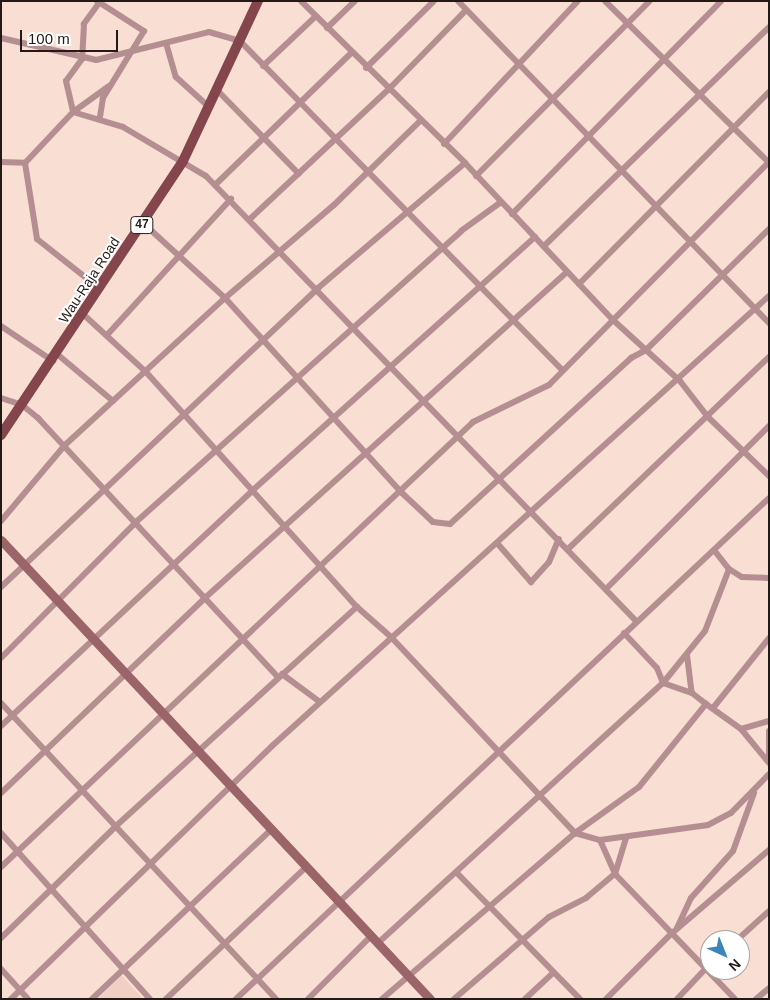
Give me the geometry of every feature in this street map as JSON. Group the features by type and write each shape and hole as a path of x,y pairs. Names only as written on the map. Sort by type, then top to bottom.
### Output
{"main road":[{"name":"Wau-Raja Road","path":"1,435 84,315 183,161 258,1"}],"street":[{"path":"301,1 419,122 465,163 612,319 680,381 708,417 769,476"},
{"path":"328,28 355,1"},
{"path":"366,68 434,1"},
{"path":"458,1 552,99 624,170 769,323"},
{"path":"444,144 578,1"},
{"path":"1,867 241,636 402,492 459,435 492,410 531,397 562,370 769,162 664,60 629,22 605,1"},
{"path":"476,176 650,1"},
{"path":"512,214 721,1"},
{"path":"73,112 66,81 82,59 84,24 98,2 143,26 110,85 100,117"},
{"path":"250,218 388,90 466,10"},
{"path":"263,66 316,16"},
{"path":"544,246 769,27"},
{"path":"1,38 82,59 129,52 209,32 240,41 263,66 338,138 441,250 562,370"},
{"path":"166,43 176,77 209,107"},
{"path":"215,184 351,53"},
{"path":"1,162 25,162 73,112 110,85"},
{"path":"217,90 299,174"},
{"path":"579,284 656,204 769,92"},
{"path":"73,112 100,117 183,161 215,184 394,366 636,621"},
{"path":"1,521 65,445 225,298 370,172 419,122"},
{"path":"25,162 37,239 100,290"},
{"path":"1,586 102,487 318,288 405,211 465,163"},
{"path":"108,334 182,256 231,199"},
{"path":"1,658 136,522 297,381 441,250 501,202"},
{"path":"143,223 182,256 225,298 297,381 368,453 402,492 433,522 450,524 631,358 646,350 769,229"},
{"path":"1,726 94,636 253,490 394,366 478,286 492,279 535,237"},
{"path":"1,793 206,596 427,402 567,272"},
{"path":"10,999 146,864 320,702 680,381 769,296"},
{"path":"84,315 108,334 146,372 322,565 356,607 391,637 576,833 600,840 626,839 708,825 732,813 754,792 769,774"},
{"path":"1,326 55,357 113,401"},
{"path":"568,549 635,481 708,417 769,357"},
{"path":"1,398 22,404 65,445 241,636 280,675 320,702"},
{"path":"606,588 769,426"},
{"path":"236,999 769,498"},
{"path":"497,543 531,582 549,562 559,539"},
{"path":"1,540 59,598 230,787 430,999"},
{"path":"714,550 729,569 747,580 769,578"},
{"path":"378,943 457,873 539,794 663,683 688,655 705,631 729,569"},
{"path":"1,938 116,826 356,607"},
{"path":"624,633 657,668 663,683 692,693 741,728 769,763"},
{"path":"713,708 769,638"},
{"path":"688,655 692,693"},
{"path":"1,703 116,826 146,864 189,906 276,999"},
{"path":"382,999 408,974 576,833 639,787 706,704"},
{"path":"741,728 769,721"},
{"path":"769,732 769,756"},
{"path":"674,932 692,898 733,850 754,792"},
{"path":"92,999 271,830"},
{"path":"1,833 53,887 150,999"},
{"path":"454,999 520,939 615,874 626,839"},
{"path":"600,840 615,874 674,932 700,964"},
{"path":"606,999 674,932 769,850"},
{"path":"166,999 306,867"},
{"path":"457,873 553,974 580,999"},
{"path":"748,930 769,912"},
{"path":"308,999 371,936"},
{"path":"1,969 28,999"},
{"path":"677,999 700,973"},
{"path":"525,999 553,974"},
{"path":"715,980 734,999"},
{"path":"756,999 769,988"}],"shaded area":[{"path":"121,976 143,999 98,999"}]}
